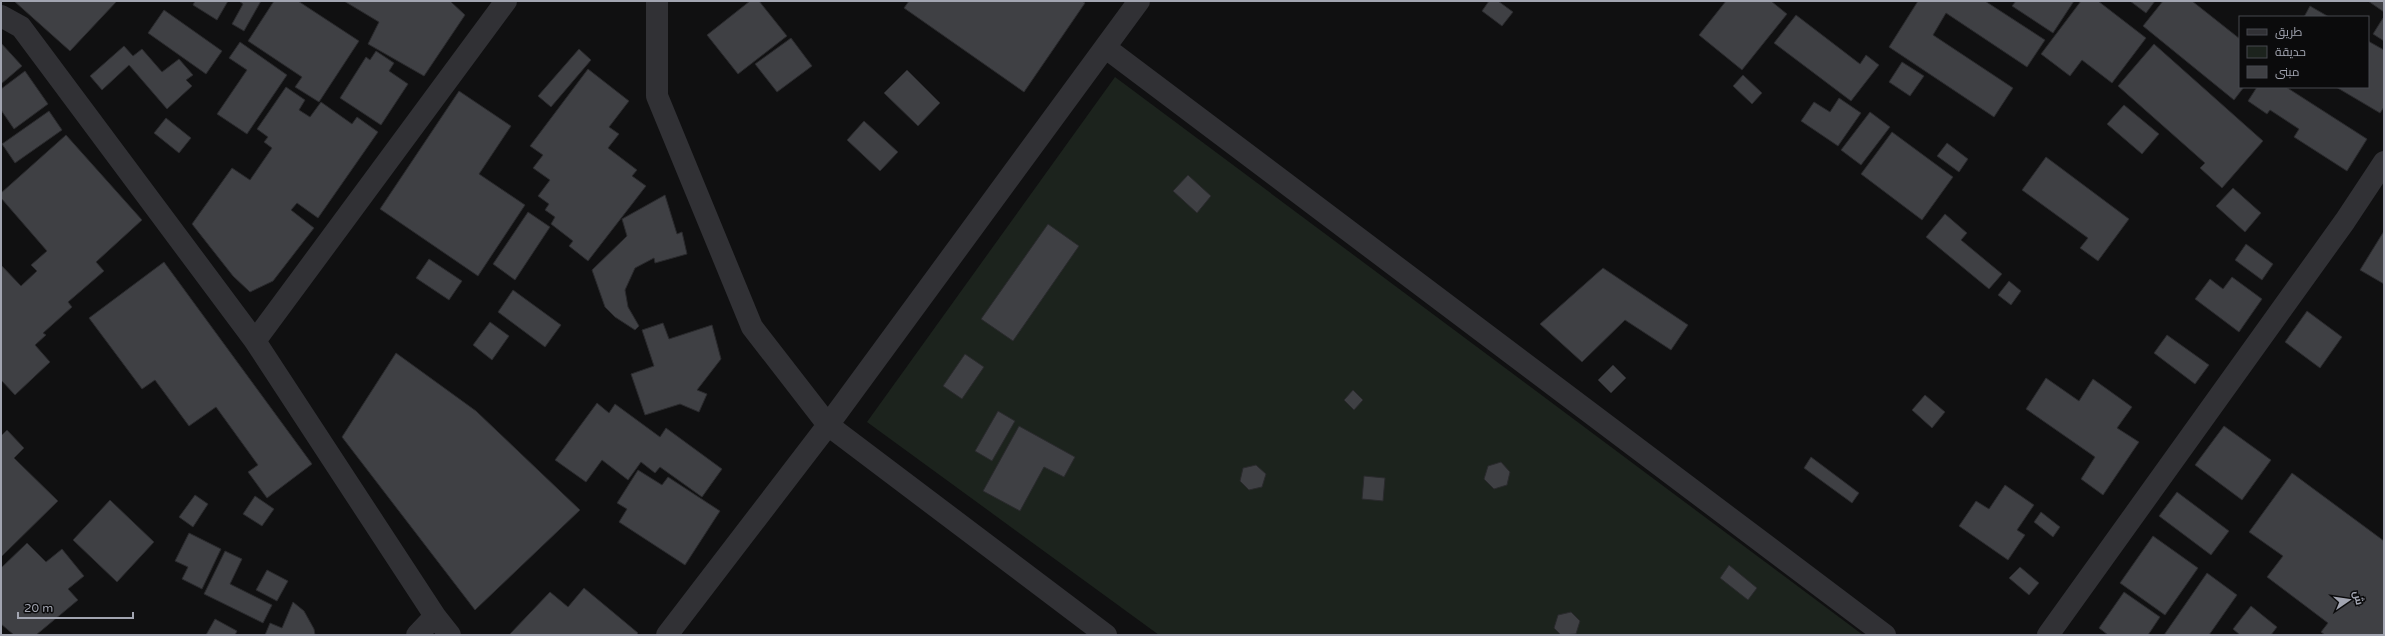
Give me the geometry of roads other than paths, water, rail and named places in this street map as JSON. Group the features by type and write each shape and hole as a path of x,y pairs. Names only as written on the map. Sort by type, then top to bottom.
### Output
{"street":[{"path":"255,341 506,1"},
{"path":"657,1 657,96 752,327 828,425 1106,635"},
{"path":"667,635 828,425 1139,1"},
{"path":"1,16 21,27 255,341 435,616 450,635"},
{"path":"1106,48 1885,635"},
{"path":"2048,635 2345,221 2384,162"},
{"path":"416,635 435,616"}]}
